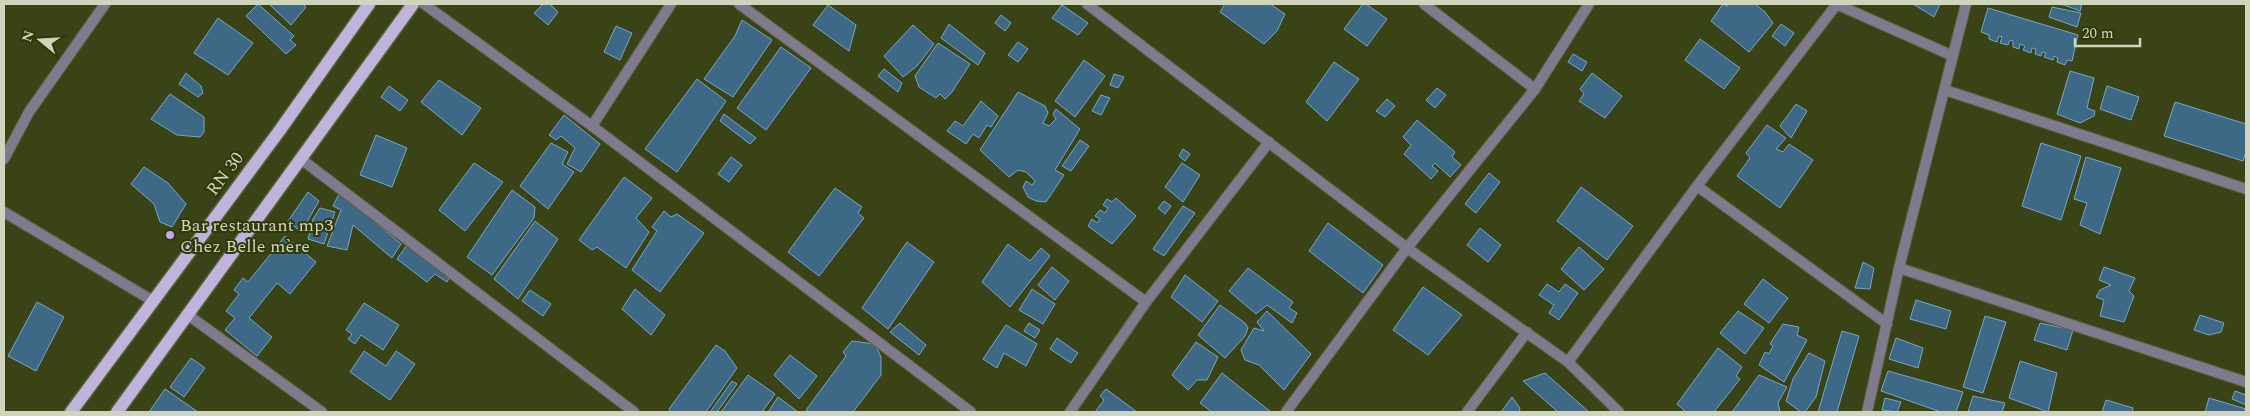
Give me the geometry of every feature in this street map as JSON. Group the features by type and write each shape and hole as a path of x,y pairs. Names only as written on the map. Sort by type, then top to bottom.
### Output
{"main road":[{"name":"RN 30","path":"71,412 280,130 369,4"},
{"path":"117,412 413,4"}],"street":[{"path":"4,159 29,112 105,4"},
{"path":"424,4 592,126 966,411"},
{"path":"592,126 671,4"},
{"path":"738,4 1146,302"},
{"path":"1087,4 1407,248 1568,362 1619,412"},
{"path":"1424,4 1535,89"},
{"path":"1286,412 1407,248 1535,89 1589,4"},
{"path":"1568,362 1697,186 1837,4 1953,56"},
{"path":"1867,412 1899,268 1966,4"},
{"path":"1945,90 2246,189"},
{"path":"1070,412 1146,302 1269,142"},
{"path":"301,159 634,412"},
{"path":"1697,186 1887,324"},
{"path":"4,212 153,301"},
{"path":"1899,268 2246,382"},
{"path":"188,315 322,412"},
{"path":"1467,412 1527,332"}],"building":[{"path":"258,4 294,36 290,40 296,45 286,54 246,16"},
{"path":"269,4 303,4 306,7 291,25"},
{"path":"543,4 550,4 558,12 548,25 534,13"},
{"path":"1225,4 1270,4 1285,14 1277,31 1264,44 1220,12"},
{"path":"1363,4 1366,4 1387,19 1367,46 1344,29"},
{"path":"1723,4 1727,6 1728,4 1755,4 1765,12 1773,23 1749,52 1711,21"},
{"path":"1913,4 1940,4 1934,17"},
{"path":"2050,4 2082,4 2080,11 2064,5"},
{"path":"828,5 856,25 849,51 813,25"},
{"path":"1062,5 1088,23 1078,35 1052,18"},
{"path":"2052,7 2081,13 2077,27 2049,17"},
{"path":"1988,8 2078,35 2072,61 2067,60 2065,65 2057,62 2058,58 2054,56 2053,60 2044,57 2046,53 2042,52 2041,56 2035,54 2036,49 2032,48 2031,53 2023,50 2025,46 2020,44 2019,49 2013,47 2013,41 2010,40 2008,45 2000,43 2002,37 1999,36 1997,42 1989,39 1989,35 1981,32"},
{"path":"1001,15 1011,23 1005,31 995,23"},
{"path":"218,18 253,43 228,75 194,53"},
{"path":"742,20 772,40 733,97 704,79 735,36"},
{"path":"949,24 985,53 978,65 941,38"},
{"path":"1781,24 1794,33 1785,46 1772,36"},
{"path":"913,25 934,44 917,66 903,77 884,56"},
{"path":"616,26 632,33 620,60 604,52"},
{"path":"1700,39 1740,68 1724,89 1685,60"},
{"path":"1018,42 1028,49 1018,62 1008,55"},
{"path":"938,43 970,64 952,92 945,99 940,94 936,98 919,87 915,76"},
{"path":"781,47 811,68 766,130 737,108"},
{"path":"1573,54 1587,62 1582,71 1568,62"},
{"path":"1084,60 1105,76 1075,117 1055,101"},
{"path":"1334,62 1359,79 1327,121 1306,102"},
{"path":"884,69 902,83 898,92 878,76"},
{"path":"2070,71 2094,78 2087,108 2095,111 2094,116 2080,123 2057,114"},
{"path":"186,73 201,86 203,93 198,97 179,84"},
{"path":"1592,73 1622,96 1605,118 1579,101 1584,94 1580,89"},
{"path":"1114,74 1124,77 1118,88 1110,85"},
{"path":"697,79 726,101 677,172 645,149"},
{"path":"439,80 481,108 462,135 421,102"},
{"path":"389,86 408,100 400,111 381,97"},
{"path":"2107,86 2139,97 2131,120 2100,109"},
{"path":"1437,88 1446,95 1435,108 1426,100"},
{"path":"1018,92 1045,106 1048,113 1043,123 1049,126 1056,119 1053,114 1056,109 1080,129 1055,170 1064,175 1046,202 1036,201 1028,197 1023,187 1026,181 1032,185 1035,181 1026,172 1018,170 1009,177 980,150"},
{"path":"170,94 204,117 204,132 200,137 177,135 151,119"},
{"path":"1101,95 1110,98 1101,115 1092,111"},
{"path":"1387,99 1395,106 1385,117 1376,111"},
{"path":"981,101 998,116 991,127 987,125 979,138 973,134 966,144 947,131 955,121 963,126"},
{"path":"2175,102 2246,124 2246,152 2243,161 2164,136"},
{"path":"1796,104 1807,111 1791,138 1780,126"},
{"path":"724,114 756,138 750,144 720,121"},
{"path":"564,115 600,144 581,172 567,164 575,148 561,136 556,140 549,135"},
{"path":"1417,120 1455,152 1452,157 1461,165 1450,177 1435,163 1432,166 1438,171 1431,179 1404,154 1411,145 1403,137"},
{"path":"1767,125 1786,138 1776,149 1783,152 1789,144 1813,160 1780,208 1737,176 1750,158 1746,153"},
{"path":"376,135 407,148 392,187 360,175"},
{"path":"1080,140 1089,146 1071,171 1062,166"},
{"path":"551,143 568,152 562,164 574,172 548,209 520,186"},
{"path":"2041,143 2081,156 2061,220 2022,206"},
{"path":"1183,149 1190,154 1185,161 1179,156"},
{"path":"731,157 742,165 729,182 718,174"},
{"path":"2086,157 2121,168 2100,234 2080,225 2087,203 2074,199"},
{"path":"474,163 503,182 465,231 439,210"},
{"path":"1182,163 1200,175 1183,202 1165,187"},
{"path":"144,167 168,183 186,204 172,227 160,222 154,204 131,184"},
{"path":"1489,173 1500,182 1476,213 1465,204"},
{"path":"624,177 652,198 636,218 649,232 626,268 597,247 592,250 579,240"},
{"path":"1581,187 1633,226 1607,260 1557,221"},
{"path":"835,188 862,207 858,213 864,218 819,276 788,252"},
{"path":"512,190 535,207 534,218 492,275 467,257"},
{"path":"308,192 319,201 301,232 288,221"},
{"path":"340,192 401,244 392,258 353,225 347,250 327,246 341,210 333,206"},
{"path":"1116,198 1136,216 1112,244 1088,226 1092,219 1097,223 1100,219 1095,216 1100,210 1105,213 1108,208 1103,205 1107,199 1112,202"},
{"path":"1164,201 1171,206 1165,214 1158,208"},
{"path":"1183,206 1195,213 1164,256 1153,249"},
{"path":"320,208 335,212 324,244 308,239 313,219"},
{"path":"664,211 671,217 677,214 704,233 660,292 632,270 657,231 652,227"},
{"path":"535,221 558,239 518,299 494,279"},
{"path":"1328,223 1383,265 1363,293 1309,251"},
{"path":"1480,228 1501,245 1488,262 1467,245"},
{"path":"285,236 316,262 290,294 277,283 249,318 272,337 257,356 225,330 235,318 226,311 239,294 234,290 243,278 248,282"},
{"path":"907,242 934,262 888,329 862,308"},
{"path":"1008,244 1030,261 1041,248 1050,256 1010,307 982,282"},
{"path":"407,245 450,276 447,282 435,274 427,282 397,259"},
{"path":"1579,247 1604,269 1584,290 1561,269"},
{"path":"1863,262 1874,268 1870,289 1855,288"},
{"path":"1052,267 1069,281 1055,300 1038,285"},
{"path":"2104,267 2135,278 2129,291 2134,296 2124,322 2100,316 2104,300 2096,297 2100,290 2111,285 2099,280"},
{"path":"1248,268 1293,302 1289,308 1297,313 1292,323 1267,305 1256,314 1229,291"},
{"path":"1185,275 1218,301 1202,322 1171,297"},
{"path":"1763,279 1788,298 1769,323 1744,304"},
{"path":"1547,284 1559,292 1565,284 1578,293 1559,320 1549,313 1554,305 1539,295"},
{"path":"1423,287 1462,315 1428,355 1393,330"},
{"path":"635,289 665,315 651,335 622,309"},
{"path":"1032,289 1055,304 1043,324 1019,310"},
{"path":"530,290 551,304 543,316 522,301"},
{"path":"1916,300 1951,311 1946,329 1910,319"},
{"path":"37,302 64,317 36,371 8,356"},
{"path":"364,303 399,325 383,350 361,335 355,344 348,339 352,334 346,330"},
{"path":"1220,305 1245,323 1248,328 1245,336 1225,358 1198,335"},
{"path":"1267,311 1311,354 1284,390 1259,365 1245,360 1241,350 1254,328 1264,331 1257,322"},
{"path":"1738,311 1764,328 1745,354 1720,333"},
{"path":"2200,315 2224,323 2221,332 2209,335 2194,330"},
{"path":"1985,316 2006,322 1983,393 1963,387"},
{"path":"900,323 926,345 919,355 890,332"},
{"path":"1029,323 1040,330 1035,338 1024,331"},
{"path":"2040,323 2073,330 2067,350 2034,340"},
{"path":"1783,324 1799,327 1797,335 1807,340 1784,382 1759,365 1765,352 1769,354 1773,346 1770,344"},
{"path":"1006,325 1037,344 1026,366 1004,353 997,368 983,359"},
{"path":"1842,331 1859,336 1837,412 1818,412"},
{"path":"1057,338 1078,353 1071,363 1050,349"},
{"path":"1896,338 1923,348 1918,368 1889,359"},
{"path":"852,341 875,344 881,357 881,375 853,412 809,412 806,410 846,356 843,352"},
{"path":"1196,342 1218,357 1207,380 1197,380 1188,390 1172,375"},
{"path":"716,345 725,351 737,368 706,412 671,412 669,409"},
{"path":"1718,348 1742,367 1736,376 1740,379 1714,412 1686,412 1677,404"},
{"path":"364,351 386,366 396,351 415,364 390,400 350,372"},
{"path":"1809,353 1825,361 1816,397 1805,412 1801,412 1786,401 1793,379"},
{"path":"790,355 817,376 799,399 774,375"},
{"path":"191,358 205,368 184,397 170,387"},
{"path":"2020,361 2057,373 2048,412 2009,398"},
{"path":"1888,371 1963,392 1956,412 1941,412 1881,391"},
{"path":"1222,373 1271,412 1212,412 1200,403"},
{"path":"1545,373 1589,412 1558,412 1523,381"},
{"path":"748,375 775,394 762,412 721,412"},
{"path":"1759,375 1787,387 1778,403 1780,412 1732,412"},
{"path":"732,381 737,384 717,412 710,412"},
{"path":"165,389 198,412 149,412"},
{"path":"1106,389 1137,412 1095,412 1104,400 1100,396"},
{"path":"2235,391 2246,395 2246,405 2232,399"},
{"path":"1973,396 2005,403 2002,412 1968,412"},
{"path":"778,397 798,412 768,412"},
{"path":"1512,397 1520,408 1519,412 1501,412"},
{"path":"1885,398 1901,402 1897,412 1882,410"},
{"path":"2209,398 2246,409 2246,412 2205,412"},
{"path":"2106,400 2133,408 2132,412 2102,412"}],"place":[{"name":"Bar restaurant mp3 Chez Belle mère","path":"170,235"}]}
